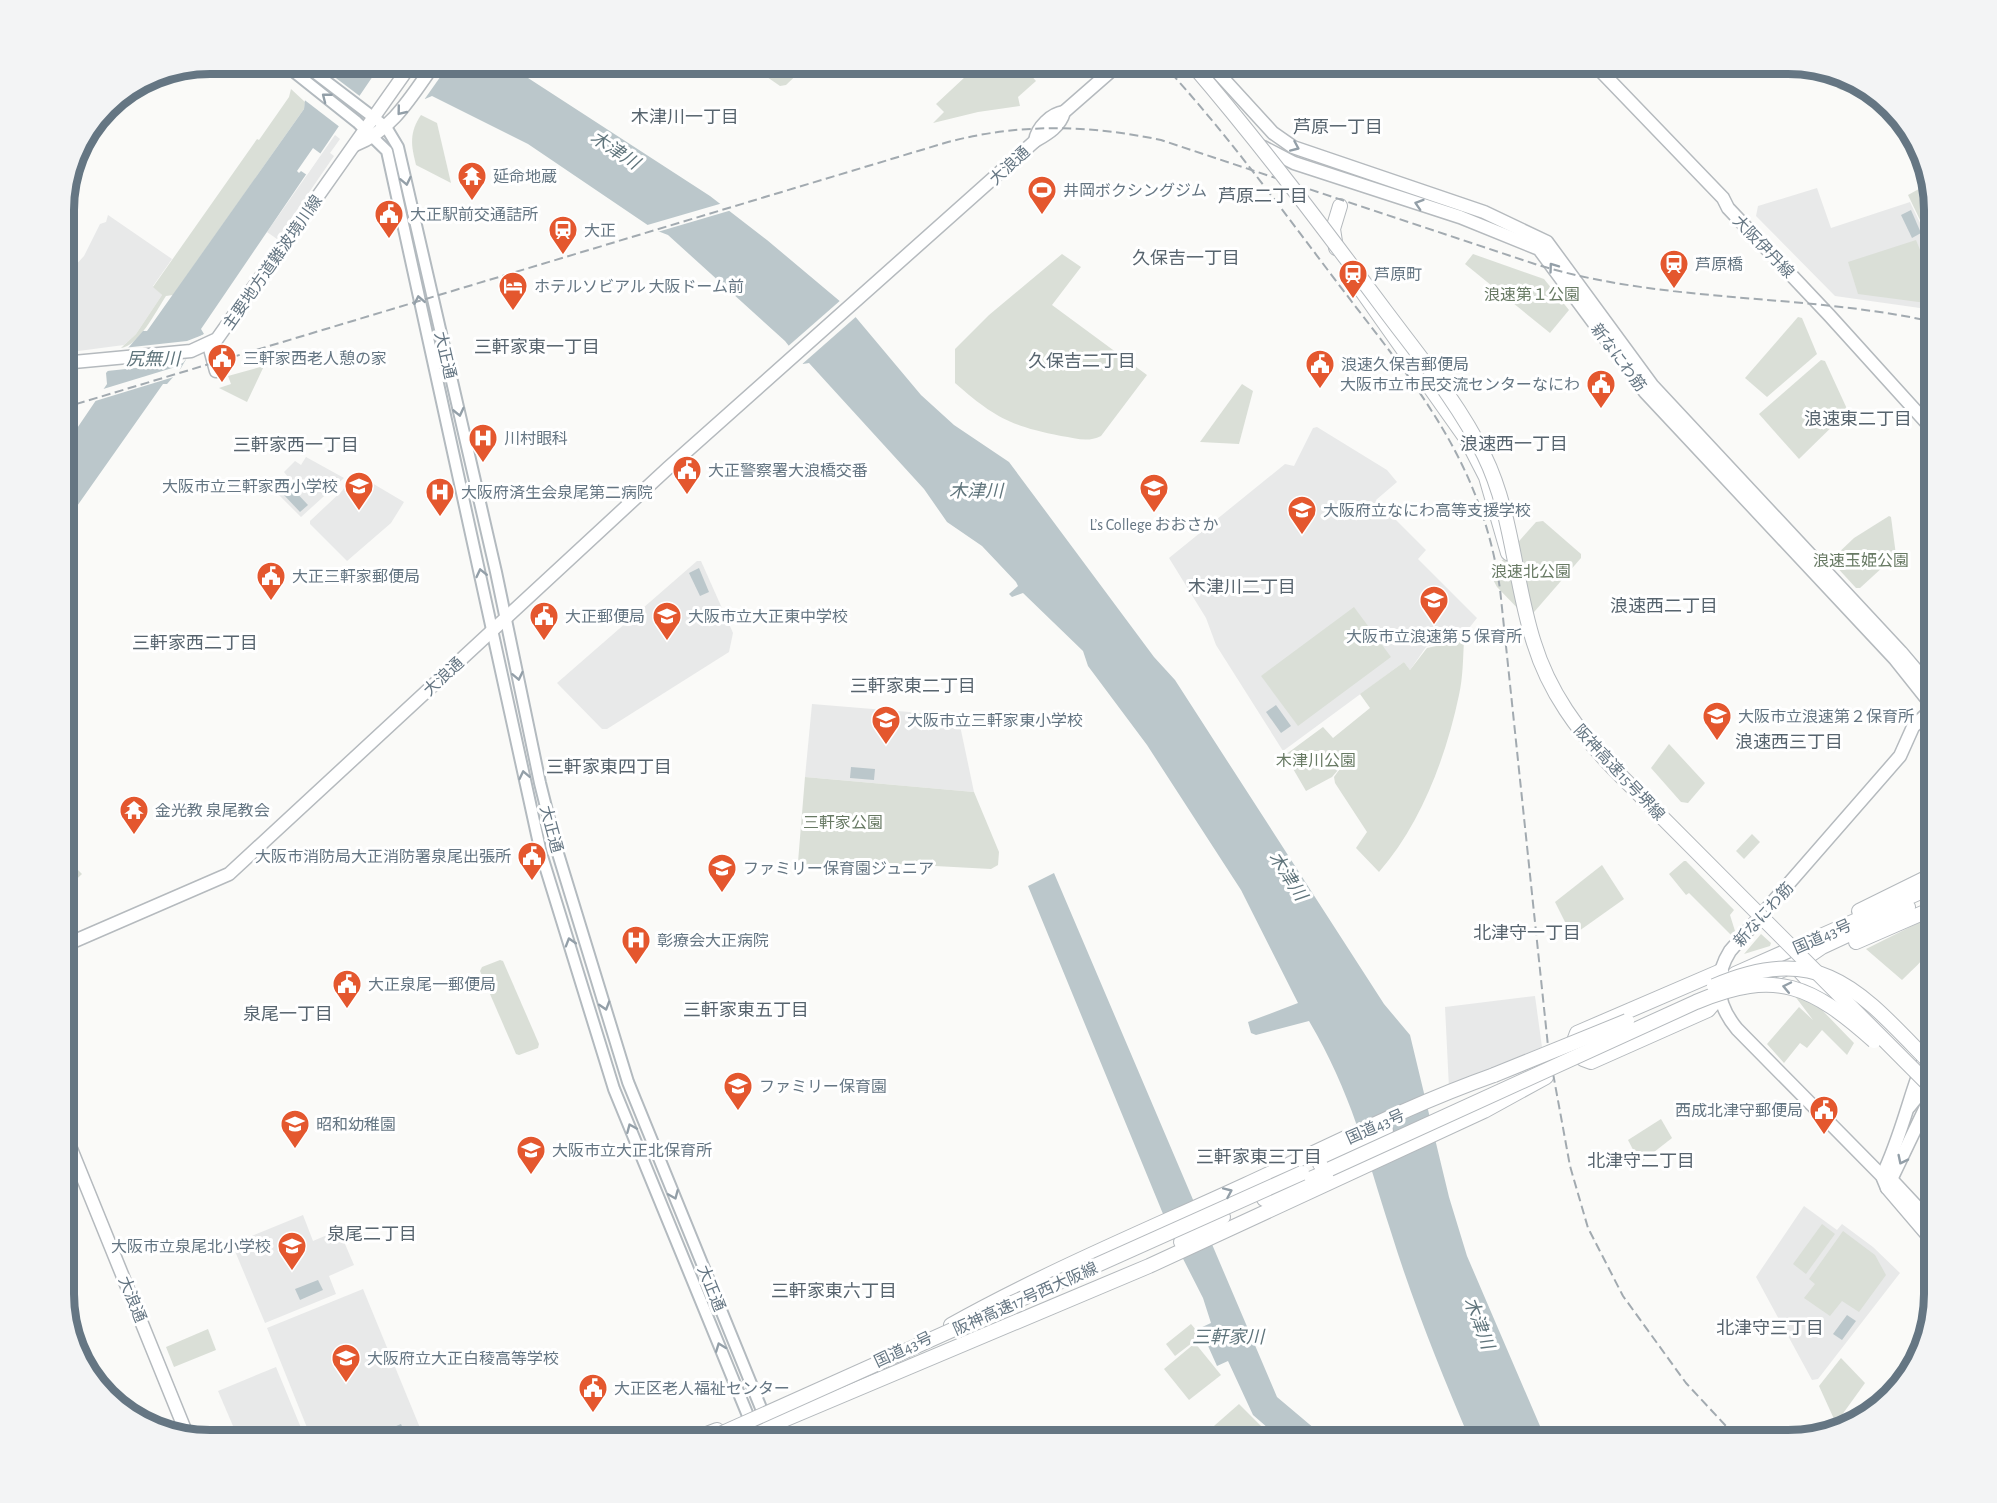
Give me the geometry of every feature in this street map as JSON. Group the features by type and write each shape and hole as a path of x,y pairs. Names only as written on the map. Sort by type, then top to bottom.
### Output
{"highway":[{"name":"阪神高速15号堺線","path":"1200,74 1339,249 1472,432 1501,499 1526,612 1547,678 1564,708 1587,740 1924,1081"},
{"name":"阪神高速15号堺線","path":"1212,74 1345,242 1480,428 1501,471 1509,495 1536,619 1548,658 1578,714 1621,764 1924,1068"},
{"path":"1340,206 1333,238 1340,258 1443,402 1477,458 1492,496 1526,612"},
{"path":"1831,932 1861,909 1924,879"},
{"name":"国道43号","path":"767,1430 916,1362 1038,1314 1459,1123 1546,1077 1720,976 1831,932 1924,890"},
{"name":"国道43号","path":"716,1430 819,1388 931,1336 1028,1284 1438,1098 1494,1075 1720,996 1797,963 1822,947 1924,900"},
{"path":"1833,996 1820,993 1797,963 1901,924 1924,913"},
{"path":"1342,1154 1707,989 1747,973 1775,968 1816,971 1842,983 1875,1009 1924,1057"},
{"path":"1720,976 1577,1034 1574,1041 1583,1059 1591,1062 1708,1010 1720,996"},
{"path":"1330,1169 1696,1002 1730,989 1754,984 1768,983 1797,989 1824,1001 1924,1083"},
{"path":"1342,1154 1494,1075"},
{"path":"1263,1199 1343,1171 1546,1077"},
{"path":"1302,1173 1356,1140 1438,1098"},
{"path":"1330,1169 1448,1121"},
{"name":"阪神高速17号西大阪線","path":"750,1430 1219,1215 1342,1154"},
{"name":"阪神高速17号西大阪線","path":"730,1430 1219,1215 1263,1199 1330,1169"},
{"path":"1038,1314 1161,1253 1219,1215"},
{"path":"1028,1284 1175,1224 1219,1215"}],"main road":[{"name":"大正通","path":"296,74 351,117 387,151 494,630 541,853 614,1089 749,1417 759,1430"},
{"path":"316,74 386,127"},
{"name":"主要地方道難波境川線","path":"74,362 191,351 209,345 227,329 404,74"},
{"path":"355,145 374,137 386,127 427,74"},
{"name":"大浪通","path":"74,941 229,873 668,468 983,189 1035,141 1036,132 1056,114 1064,112 1107,74"},
{"name":"新なにわ筋","path":"1194,74 1246,132 1276,155 1460,217 1539,249 1645,392 1895,659 1924,695"},
{"name":"新なにわ筋","path":"1219,74 1273,133 1293,147 1484,212 1547,242 1652,385 1924,679"},
{"name":"大阪伊丹線","path":"1604,74 1723,198 1728,208 1924,420"},
{"name":"大正通","path":"386,127 398,147 403,165 506,619 548,816 628,1082 762,1412 761,1430"},
{"path":"209,345 216,371"},
{"name":"新なにわ筋","path":"1720,976 1734,945 1896,761 1912,728 1924,717"},
{"path":"1720,976 1720,996 1727,1014 1737,1029 1924,1216"},
{"path":"1924,1061 1904,1112 1887,1181 1924,1230"},
{"path":"1904,1112 1924,1089"},
{"path":"1887,1181 1924,1110"},
{"name":"大浪通","path":"74,1156 184,1427"}],"shaded area":[{"path":"335,135 340,139 330,153 334,156 277,239 267,232"},
{"path":"1817,188 1831,228 1910,202 1924,231 1924,309 1835,296 1756,216 1758,206"},
{"path":"108,215 172,259 153,286 162,295 136,334 124,345 74,352 74,267 84,256 100,224 106,222"},
{"path":"1317,427 1387,470 1397,482 1376,500 1426,550 1418,559 1477,618 1466,632 1426,647 1410,670 1404,662 1283,751 1216,645 1206,618 1169,558 1285,464 1294,466 1313,428"},
{"name":"大阪市立三軒家西小学校","path":"306,457 344,478 301,517 279,495 292,482 284,472 295,461 301,465"},
{"name":"大阪市立三軒家西小学校","path":"355,473 404,502 391,523 347,561 310,524 310,521 342,491"},
{"name":"大阪市立大正東中学校","path":"697,561 701,561 733,633 729,652 607,729 602,729 557,683"},
{"name":"大阪市立三軒家東小学校","path":"812,704 958,716 974,792 805,777"},
{"path":"1535,996 1542,1047 1449,1088 1445,1007"},
{"path":"1804,1206 1837,1230 1842,1224 1873,1247 1900,1273 1818,1379 1812,1380 1756,1277"},
{"name":"大阪市立泉尾北小学校","path":"303,1215 313,1241 339,1230 354,1265 329,1276 336,1294 265,1323 232,1244"},
{"name":"大阪府立大正白稜高等学校","path":"363,1289 421,1430 308,1430 267,1328"},
{"path":"276,1367 302,1430 235,1430 218,1391"}],"green space":[{"path":"763,74 798,74 786,85 780,86"},
{"path":"968,74 1030,74 1036,81 1018,97 1020,106 978,112 933,123 944,112 936,104"},
{"path":"1835,83 1849,88 1841,90 1837,88"},
{"path":"291,89 305,102 304,109 173,295 166,296 141,335 128,346 121,348 136,334 162,295 153,287 289,97"},
{"path":"421,115 437,123 451,183 416,165 412,139 414,128"},
{"path":"1922,188 1924,228 1908,195"},
{"path":"1916,240 1924,260 1924,303 1858,294 1848,262"},
{"path":"1062,254 1081,267 1052,305 1147,375 1101,436 1091,439 1061,436 1015,424 992,412 955,383 955,349 989,315"},
{"name":"浪速第１公園","path":"1473,254 1544,279 1569,310 1550,333 1465,264"},
{"path":"1798,317 1802,318 1817,354 1767,397 1745,378"},
{"path":"1821,360 1825,361 1848,411 1799,459 1759,414"},
{"path":"264,366 247,402 219,388 231,384 228,376"},
{"path":"1242,384 1253,391 1239,444 1200,442"},
{"name":"浪速玉姫公園","path":"1889,516 1896,555 1860,588 1856,588 1833,563 1833,558 1854,538"},
{"name":"浪速北公園","path":"1543,521 1581,554 1581,558 1528,619 1497,587 1490,574 1536,522"},
{"path":"1354,607 1391,657 1298,726 1261,676"},
{"name":"木津川公園","path":"1464,640 1460,688 1454,718 1439,766 1407,833 1379,872 1356,848 1367,832 1335,783 1334,777 1344,763 1332,777 1306,791 1285,755 1323,727 1333,738 1370,708 1360,694 1404,662 1410,670 1427,648"},
{"path":"1669,744 1705,783 1688,803 1681,802 1651,768"},
{"name":"三軒家公園","path":"805,777 974,792 999,852 998,865 991,869 879,863 801,866 798,862"},
{"path":"1752,834 1760,842 1744,859 1736,851"},
{"path":"1684,861 1734,910 1730,915 1735,931 1731,935 1689,893 1686,895 1669,874"},
{"path":"1602,865 1624,899 1572,936 1555,902"},
{"path":"74,866 82,874 74,882"},
{"path":"1924,920 1924,957 1902,980 1866,949"},
{"path":"1761,934 1771,943 1770,946 1744,954"},
{"path":"503,961 539,1044 538,1048 519,1055 516,1054 480,971 482,967"},
{"path":"1794,995 1801,995 1822,1010 1854,1043 1847,1055 1822,1030 1807,1048 1800,1043 1784,1063 1767,1044 1799,1007 1813,1020"},
{"path":"1661,1119 1672,1138 1640,1163 1628,1140"},
{"path":"1822,1224 1835,1234 1806,1274 1793,1264"},
{"path":"1843,1231 1875,1255 1886,1275 1859,1312 1842,1301 1830,1316 1804,1298 1815,1284 1809,1279"},
{"path":"1191,1324 1201,1336 1175,1356 1166,1344"},
{"path":"208,1329 216,1350 174,1367 166,1347"},
{"path":"1195,1343 1221,1375 1189,1400 1164,1369"},
{"path":"1841,1358 1865,1383 1839,1419 1834,1419 1819,1386"},
{"path":"1239,1404 1265,1430 1209,1430"}],"water":[{"name":"木津川","path":"308,74 388,74 373,76 201,329 204,334 199,337 181,368 167,384 163,384 74,510 74,433 107,384 106,373 143,331 147,331 304,109"},
{"name":"木津川","path":"388,74 522,74 710,196 767,240 848,308 921,395 954,425 1009,462 1154,657 1175,680 1384,1004 1410,1035 1449,1197 1467,1256 1542,1430 1466,1430 1409,1285 1347,1098 1324,1047 1309,1021 1256,1035 1251,1033 1248,1022 1298,1003 1241,890 1147,745 1088,666 1083,651 1023,593 1012,597 1009,594 1018,586 1016,582 982,546 947,522 924,489 809,363 803,364 785,341 668,235 655,230 528,144 432,96 425,99"},
{"path":"1911,210 1921,233 1912,238 1901,215"},
{"path":"292,488 308,505 300,512 284,495"},
{"path":"699,568 709,592 700,596 689,573"},
{"path":"1276,705 1291,726 1281,733 1266,712"},
{"path":"851,767 875,769 874,780 850,778"},
{"name":"三軒家川","path":"1054,873 1277,1397 1316,1430 1270,1430 1253,1415 1228,1361 1217,1366 1200,1328 1211,1323 1203,1298 1175,1243 1028,886"},
{"path":"318,1280 323,1290 300,1300 295,1289"},
{"path":"1847,1315 1856,1321 1842,1340 1833,1334"},
{"path":"401,1424 404,1430 389,1430"}],"pier":[{"path":"305,74 331,74 361,97 341,128 302,98"},
{"path":"391,74 442,74 424,100 390,76"},
{"path":"313,148 321,154 307,175 301,171 299,173 297,171"},
{"path":"723,203 732,210 654,233 644,226"},
{"path":"842,299 858,315 800,366 786,348"},
{"path":"205,334 183,363 107,371 123,348 187,341"},
{"path":"182,365 177,376 92,402 100,390"}],"railway":[{"path":"1172,74 1247,164 1412,381 1458,456 1476,496 1490,540 1500,589 1548,1046 1570,1166 1588,1228 1623,1296 1686,1383 1730,1430"},
{"path":"74,405 948,142 1028,129 1107,131 1161,140 1538,265 1587,277 1686,293 1835,306 1924,320"}],"place":[{"name":"延命地蔵","path":"472,202"},
{"name":"井岡ボクシングジム","path":"1042,216"},
{"name":"大正駅前交通詰所","path":"389,240"},
{"name":"大正","path":"563,256"},
{"name":"芦原橋","path":"1674,290"},
{"name":"芦原町","path":"1353,300"},
{"name":"ホテルソビアル 大阪ドーム前","path":"513,312"},
{"name":"三軒家西老人憩の家","path":"222,384"},
{"name":"浪速久保吉郵便局","path":"1320,390"},
{"name":"大阪市立市民交流センターなにわ","path":"1601,410"},
{"name":"川村眼科","path":"483,464"},
{"name":"大正警察署大浪橋交番","path":"687,496"},
{"name":"大阪市立三軒家西小学校","path":"359,512"},
{"name":"L’s College おおさか","path":"1154,514"},
{"name":"大阪府済生会泉尾第二病院","path":"440,518"},
{"name":"大阪府立なにわ高等支援学校","path":"1302,536"},
{"name":"大正三軒家郵便局","path":"271,602"},
{"name":"大阪市立浪速第５保育所","path":"1434,626"},
{"name":"大正郵便局","path":"544,642"},
{"name":"大阪市立大正東中学校","path":"667,642"},
{"name":"大阪市立浪速第２保育所","path":"1717,742"},
{"name":"大阪市立三軒家東小学校","path":"886,746"},
{"name":"金光教 泉尾教会","path":"134,836"},
{"name":"大阪市消防局大正消防署泉尾出張所","path":"532,882"},
{"name":"ファミリー保育園ジュニア","path":"722,894"},
{"name":"彰療会大正病院","path":"636,966"},
{"name":"大正泉尾一郵便局","path":"347,1010"},
{"name":"ファミリー保育園","path":"738,1112"},
{"name":"西成北津守郵便局","path":"1824,1136"},
{"name":"昭和幼稚園","path":"295,1150"},
{"name":"大阪市立大正北保育所","path":"531,1176"},
{"name":"大阪市立泉尾北小学校","path":"292,1272"},
{"name":"大阪府立大正白稜高等学校","path":"346,1384"},
{"name":"大正区老人福祉センター","path":"593,1414"}],"district":[{"name":"木津川一丁目","path":"685,117"},
{"name":"芦原一丁目","path":"1338,127"},
{"name":"芦原二丁目","path":"1263,196"},
{"name":"久保吉一丁目","path":"1186,258"},
{"name":"三軒家東一丁目","path":"537,347"},
{"name":"久保吉二丁目","path":"1082,361"},
{"name":"浪速東二丁目","path":"1858,419"},
{"name":"浪速西一丁目","path":"1514,444"},
{"name":"三軒家西一丁目","path":"296,445"},
{"name":"木津川二丁目","path":"1242,587"},
{"name":"浪速西二丁目","path":"1664,606"},
{"name":"三軒家西二丁目","path":"195,643"},
{"name":"三軒家東二丁目","path":"913,686"},
{"name":"浪速西三丁目","path":"1789,742"},
{"name":"三軒家東四丁目","path":"609,767"},
{"name":"北津守一丁目","path":"1527,933"},
{"name":"三軒家東五丁目","path":"746,1010"},
{"name":"泉尾一丁目","path":"288,1014"},
{"name":"三軒家東三丁目","path":"1259,1157"},
{"name":"北津守二丁目","path":"1641,1161"},
{"name":"泉尾二丁目","path":"372,1234"},
{"name":"三軒家東六丁目","path":"834,1291"},
{"name":"北津守三丁目","path":"1770,1328"}],"water label":[{"name":"尻無川","path":"153,359"}]}
